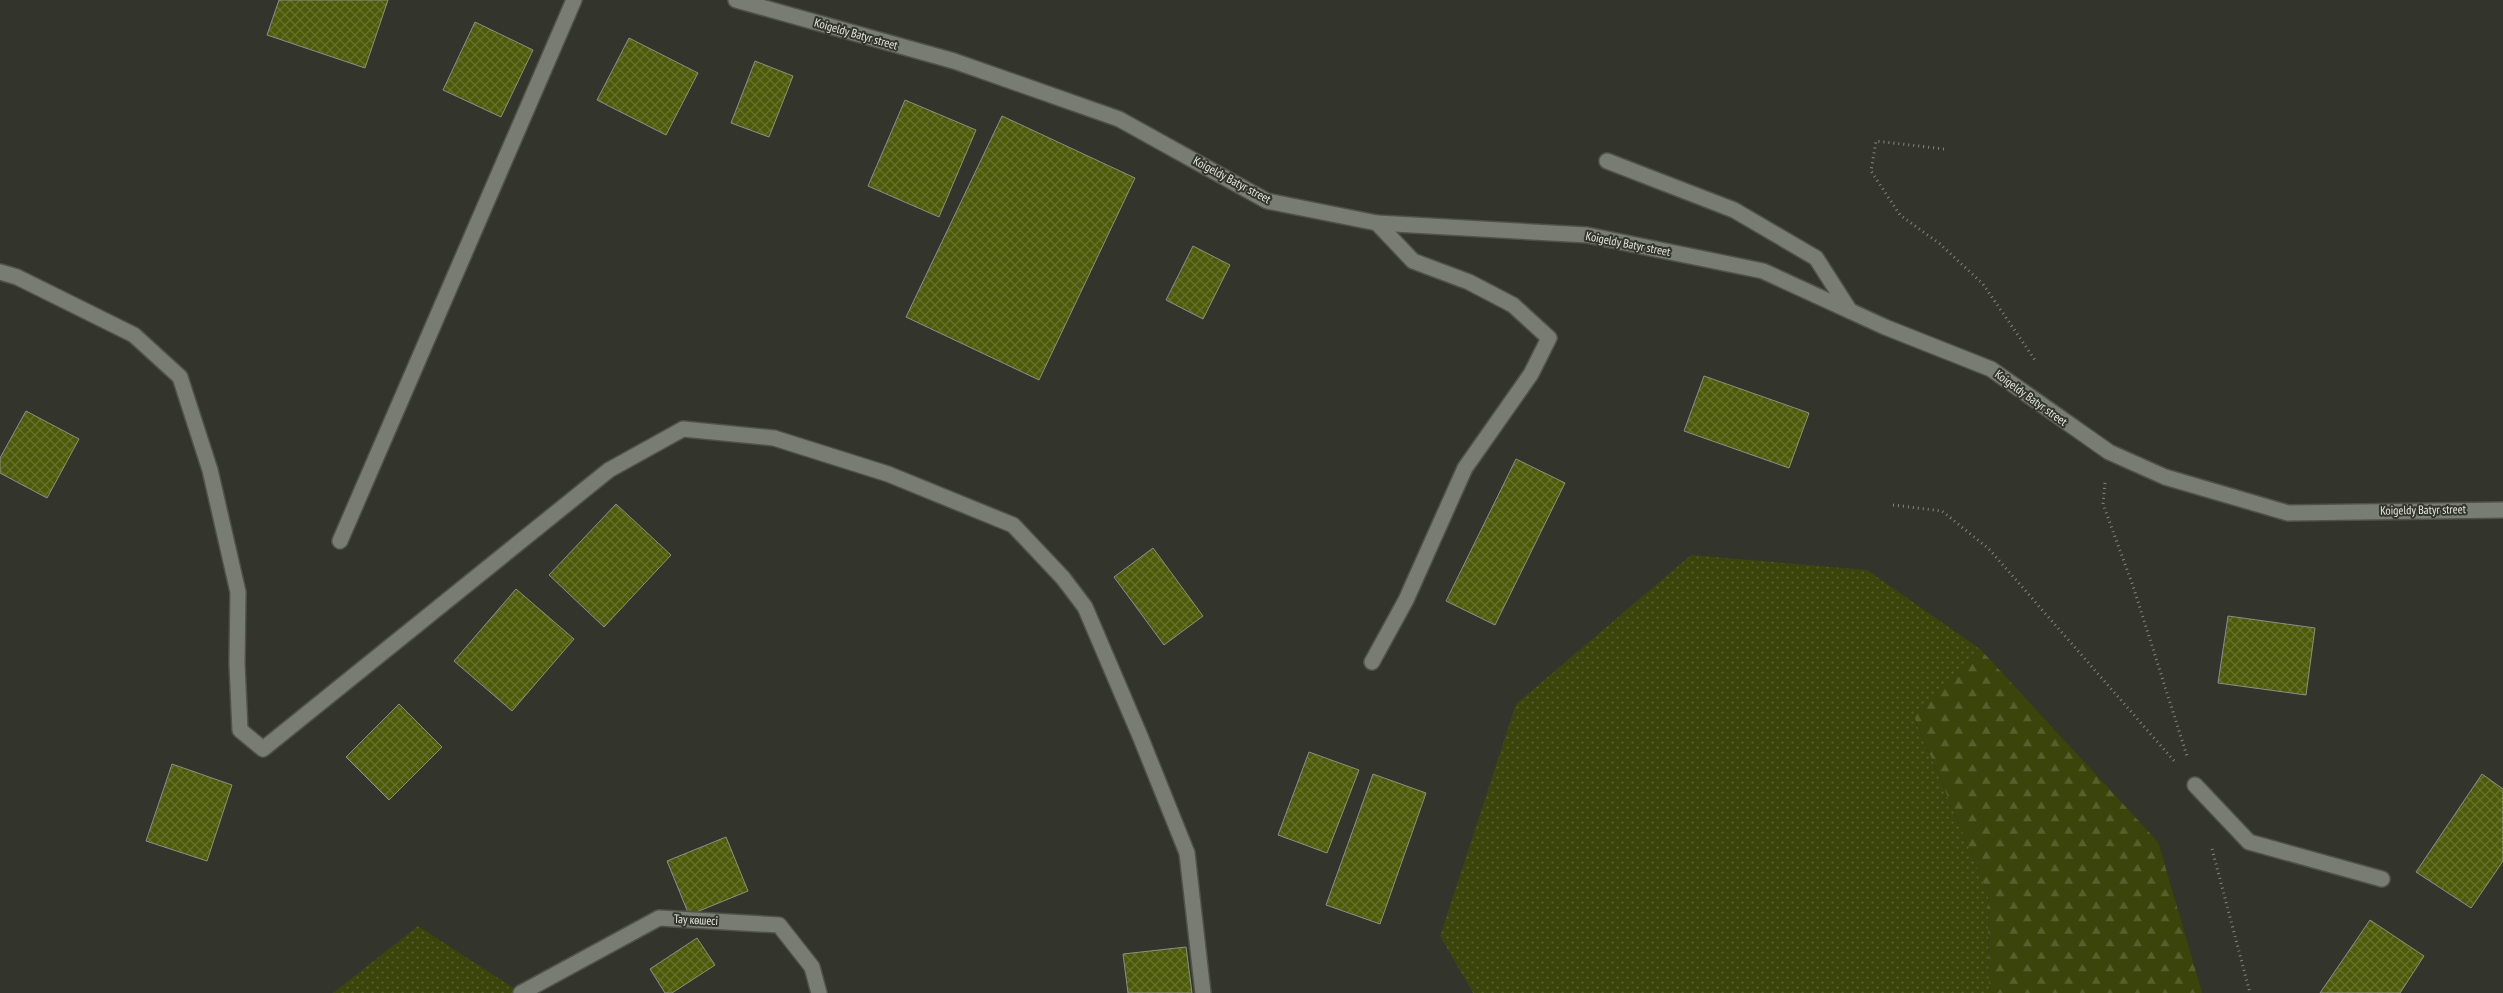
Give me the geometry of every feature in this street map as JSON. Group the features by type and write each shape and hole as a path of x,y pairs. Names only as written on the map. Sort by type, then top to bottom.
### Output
{"street":[{"path":"340,541 574,0"},
{"name":"Koigeldy Batyr street","path":"736,0 954,62 1119,119 1267,201 1377,223 1587,235 1762,271 1850,311 1991,369 2110,452 2165,477 2288,513 2503,510"},
{"path":"1607,161 1734,210 1816,258 1850,311"},
{"path":"1372,662 1406,600 1465,468 1531,374 1549,338 1513,304 1469,282 1413,261 1377,223"},
{"path":"0,272 17,278 134,335 180,378 210,470 238,592 237,664 240,730 263,749 609,470 683,429 774,438 888,474 1013,525 1063,578 1085,607 1140,736 1187,853 1203,993"},
{"path":"2195,785 2249,842 2382,879"},
{"name":"Тау көшесі","path":"521,993 659,918 780,925 812,968 819,993"}],"path":[{"path":"1944,148 1876,141 1871,171 1900,215 1940,244 1983,284 2040,368"},
{"path":"2110,452 2102,504 2166,687 2195,785"},
{"path":"1893,505 1942,511 1989,549 2195,785"},
{"path":"2210,841 2250,993"}],"green space":[{"path":"1691,555 1867,570 1980,649 1913,715 1988,893 1989,993 1473,993 1440,936 1516,704"},
{"path":"1980,649 2158,842 2202,993 1989,993 1988,893 1913,714"},
{"path":"418,926 521,993 333,993"}],"building":[{"path":"279,0 388,0 365,68 267,35"},
{"path":"475,22 533,50 501,117 443,90"},
{"path":"629,38 698,73 666,135 597,100"},
{"path":"755,61 793,76 769,137 731,123"},
{"path":"905,100 976,130 939,217 868,186"},
{"path":"1002,116 1135,178 1039,380 906,317"},
{"path":"1193,246 1230,265 1203,319 1166,300"},
{"path":"1704,376 1809,413 1789,468 1684,431"},
{"path":"26,411 79,439 47,498 0,473 0,458"},
{"path":"1516,459 1565,483 1495,625 1446,601"},
{"path":"616,504 671,555 604,627 549,575"},
{"path":"1153,548 1203,616 1164,645 1114,577"},
{"path":"516,589 574,639 512,711 454,661"},
{"path":"2228,616 2315,628 2306,695 2218,683"},
{"path":"399,704 442,747 389,800 346,757"},
{"path":"1309,752 1359,770 1327,853 1278,835"},
{"path":"172,764 232,785 207,861 146,841"},
{"path":"1373,774 1426,793 1380,924 1326,905"},
{"path":"2482,774 2503,789 2503,861 2471,908 2416,872"},
{"path":"726,837 748,891 689,915 667,861"},
{"path":"2370,920 2424,956 2400,993 2320,993"},
{"path":"697,938 715,965 672,993 665,993 650,969"},
{"path":"1186,947 1192,993 1128,993 1123,954"}]}
